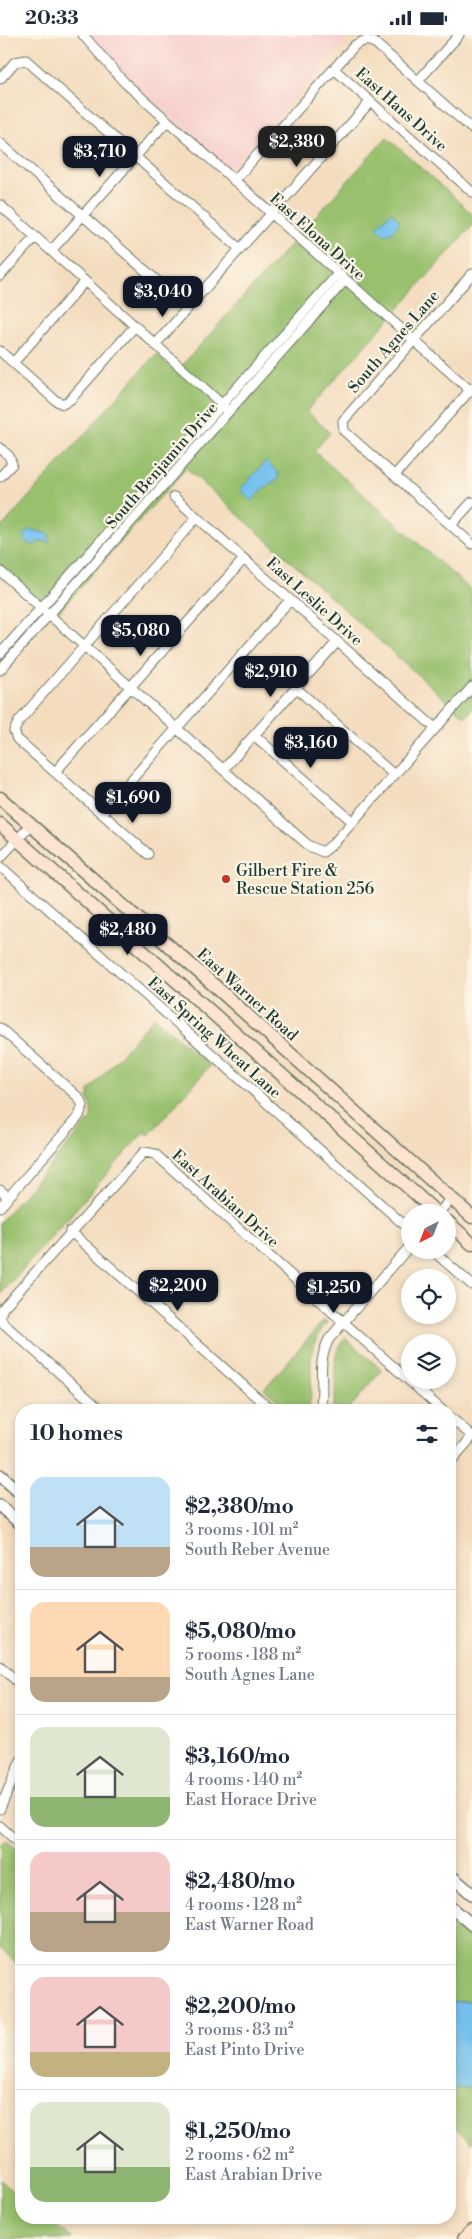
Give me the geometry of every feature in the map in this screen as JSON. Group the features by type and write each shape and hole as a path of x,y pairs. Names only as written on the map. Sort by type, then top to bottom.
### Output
{"main road":[{"name":"East Warner Road","path":"0,798 216,987 472,1217"},
{"path":"0,824 428,1204"},
{"path":"202,1004 216,987"},
{"path":"456,1229 472,1243"},
{"path":"464,2239 472,2231"}],"street":[{"name":"East Elona Drive","path":"83,35 113,73 413,341 471,390"},
{"path":"418,81 459,35"},
{"path":"234,181 355,45 366,40 375,43 472,129"},
{"path":"0,79 15,62 26,60 240,249"},
{"name":"East Hans Drive","path":"334,69 472,192"},
{"path":"155,345 370,102"},
{"path":"51,251 167,121"},
{"path":"0,143 188,308"},
{"path":"0,205 225,407"},
{"path":"0,276 35,237"},
{"name":"South Agnes Lane","path":"394,475 344,431 343,421 472,275"},
{"name":"South Benjamin Drive","path":"0,654 342,277"},
{"path":"13,363 85,281"},
{"path":"0,351 55,400 63,404 71,399 135,326"},
{"path":"471,390 394,475 472,544"},
{"name":"South Benjamin Drive","path":"0,671 50,615 225,407"},
{"path":"0,448 9,456 12,464 0,477"},
{"name":"East Leslie Drive","path":"174,497 435,729"},
{"path":"451,525 472,502"},
{"path":"148,854 18,739 14,731 19,721 84,645 198,517"},
{"path":"56,771 244,559"},
{"path":"1,575 50,615 309,846 323,852 353,822 472,687"},
{"path":"102,813 290,599"},
{"path":"224,770 337,641"},
{"path":"296,688 394,775"},
{"path":"254,735 353,822"},
{"path":"0,858 31,825"},
{"name":"East Spring Wheat Lane","path":"0,867 401,1223"},
{"path":"0,1028 78,1097 83,1105 79,1117 0,1207"},
{"name":"East Arabian Drive","path":"70,1231 144,1152 155,1154 342,1323 435,1404"},
{"path":"0,1190 8,1197"},
{"path":"446,1204 451,1199"},
{"path":"94,1404 3,1323 0,1316 3,1308 70,1231 264,1404"},
{"path":"321,1404 323,1397 320,1366 322,1353 329,1339 401,1256"},
{"path":"442,1259 472,1285"},
{"path":"456,1422 472,1437 456,1455"},
{"path":"0,1475 15,1489"},
{"path":"0,1506 15,1520"},
{"path":"0,1666 15,1680"},
{"path":"0,1809 15,1774"},
{"path":"0,1826 15,1840"},
{"path":"456,1880 472,1894"},
{"path":"456,1911 472,1925"}],"shaded area":[{"path":"89,35 351,35 237,164 231,168 225,166 121,74"}],"green space":[{"path":"387,137 472,214 472,226 307,411 330,433 314,451 472,591 472,709 465,717 186,468 56,615 0,565 0,529 156,354 176,372"},
{"path":"154,1017 210,1066 149,1135 144,1132 0,1295 0,1222 91,1119 91,1106 88,1097 90,1094 88,1092"},
{"path":"324,1320 327,1322 319,1334 311,1356 310,1404 281,1404 264,1389"},
{"path":"345,1338 382,1370 353,1404 334,1404 335,1364 340,1346"},
{"path":"6,1840 15,1848 15,1962 0,1948 0,1844"},
{"path":"456,1916 472,1931 472,2143 456,2128"},
{"path":"0,2180 15,2192 15,2224 54,2224 73,2239 0,2239"}],"water":[{"path":"390,213 393,213 400,222 393,231 386,235 378,229 378,226"},
{"path":"266,461 278,473 279,478 263,489 252,501 240,490"},
{"path":"29,529 49,534 49,542 40,541 33,545 28,544 24,537"},
{"path":"472,2001 472,2088 463,2087 456,2089 456,2002"}],"place":[{"name":"Gilbert Fire & Rescue Station 256","path":"226,879"}]}
